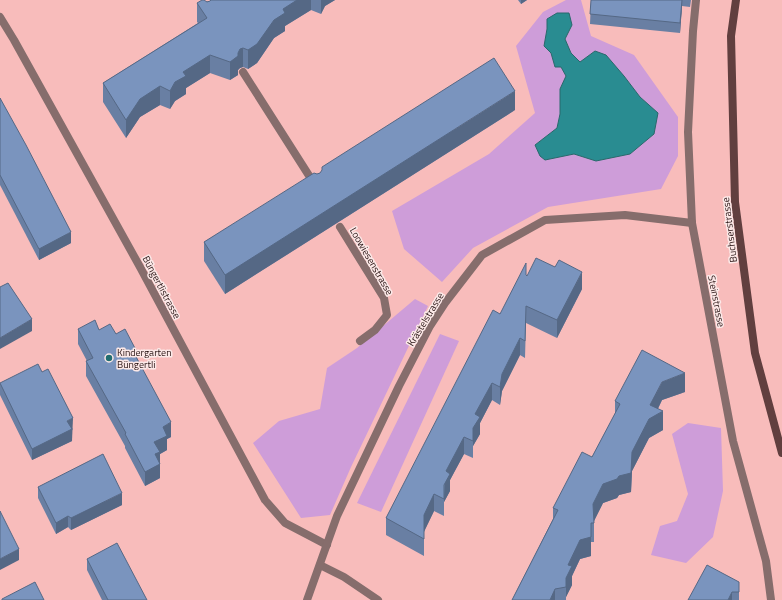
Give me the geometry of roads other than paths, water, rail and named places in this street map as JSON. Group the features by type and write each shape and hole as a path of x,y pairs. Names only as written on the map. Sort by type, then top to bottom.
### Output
{"main road":[{"name":"Buchserstrasse","path":"736,0 731,36 735,202 755,354 782,453"}],"street":[{"name":"Steinstrasse","path":"696,0 688,132 692,223 733,441 766,561 771,600"},
{"name":"Büngertlistrasse","path":"0,18 14,40 136,260 265,500 285,523 327,545"},
{"path":"243,72 317,187"},
{"name":"Krästelstrasse","path":"307,600 337,516 399,386 430,326 482,255 545,220 625,215 692,223"},
{"name":"Loowiesenstrasse","path":"340,227 384,298 387,315 375,330 360,341"},
{"path":"320,565 344,577 378,600"}],"water":[{"path":"557,13 569,13 572,25 565,39 571,53 580,62 595,51 606,55 640,97 658,113 654,134 630,154 596,161 574,154 545,160 540,156 535,145 557,128 560,114 560,89 566,76 561,67 555,67 551,53 544,46 547,19"}],"place":[{"name":"Kindergarten Büngertli","path":"109,358"}]}
